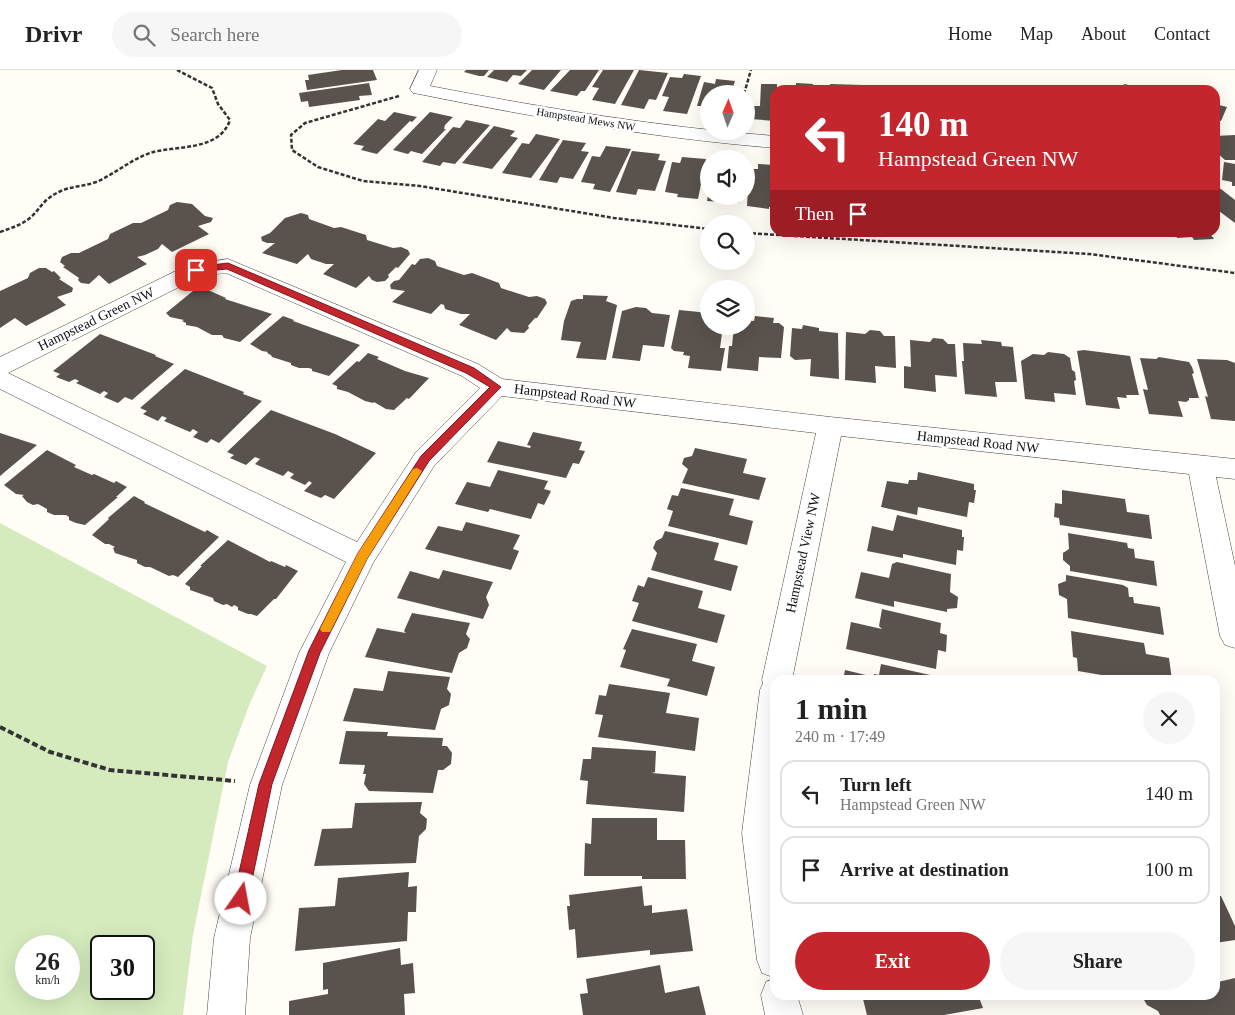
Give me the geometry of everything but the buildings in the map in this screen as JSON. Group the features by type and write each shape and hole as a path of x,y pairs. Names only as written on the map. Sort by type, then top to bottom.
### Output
{"street":[{"path":"419,88 428,70"},
{"name":"Hampstead Mews NW","path":"419,88 576,120 732,139 770,142"},
{"name":"Hampstead Green NW","path":"0,367 196,270 228,266 470,370 496,387"},
{"path":"0,379 362,556"},
{"name":"Hampstead Road NW","path":"226,1015 232,938 266,784 314,653 362,556 425,459 496,387 830,426 1235,469"},
{"name":"Hampstead View NW","path":"778,675 830,426"},
{"path":"1201,466 1235,636"},
{"path":"770,735 759,833 770,920"},
{"path":"780,1000 784,1015"}],"path":[{"path":"0,232 19,225 31,217 49,198 72,186 95,182 135,158 153,152 195,146 216,137 227,129 230,120 224,110 218,105 215,92 210,85 187,78 177,70"},
{"path":"747,85 751,70"},
{"path":"419,88 305,123 291,135 292,150 318,167 363,181 420,186 614,218 700,228"},
{"path":"755,234 770,234"},
{"path":"811,237 1089,254 1186,268 1235,272"},
{"path":"0,727 50,752 110,770 266,784"}],"green space":[{"path":"0,523 267,666 250,703 228,762 193,935 183,1015 0,1015"}],"slow traffic":[{"path":"326,629 362,556 417,471"}],"route":[{"path":"196,270 228,266 470,370 496,387 425,459 362,556 314,653 266,784 241,899"}]}
